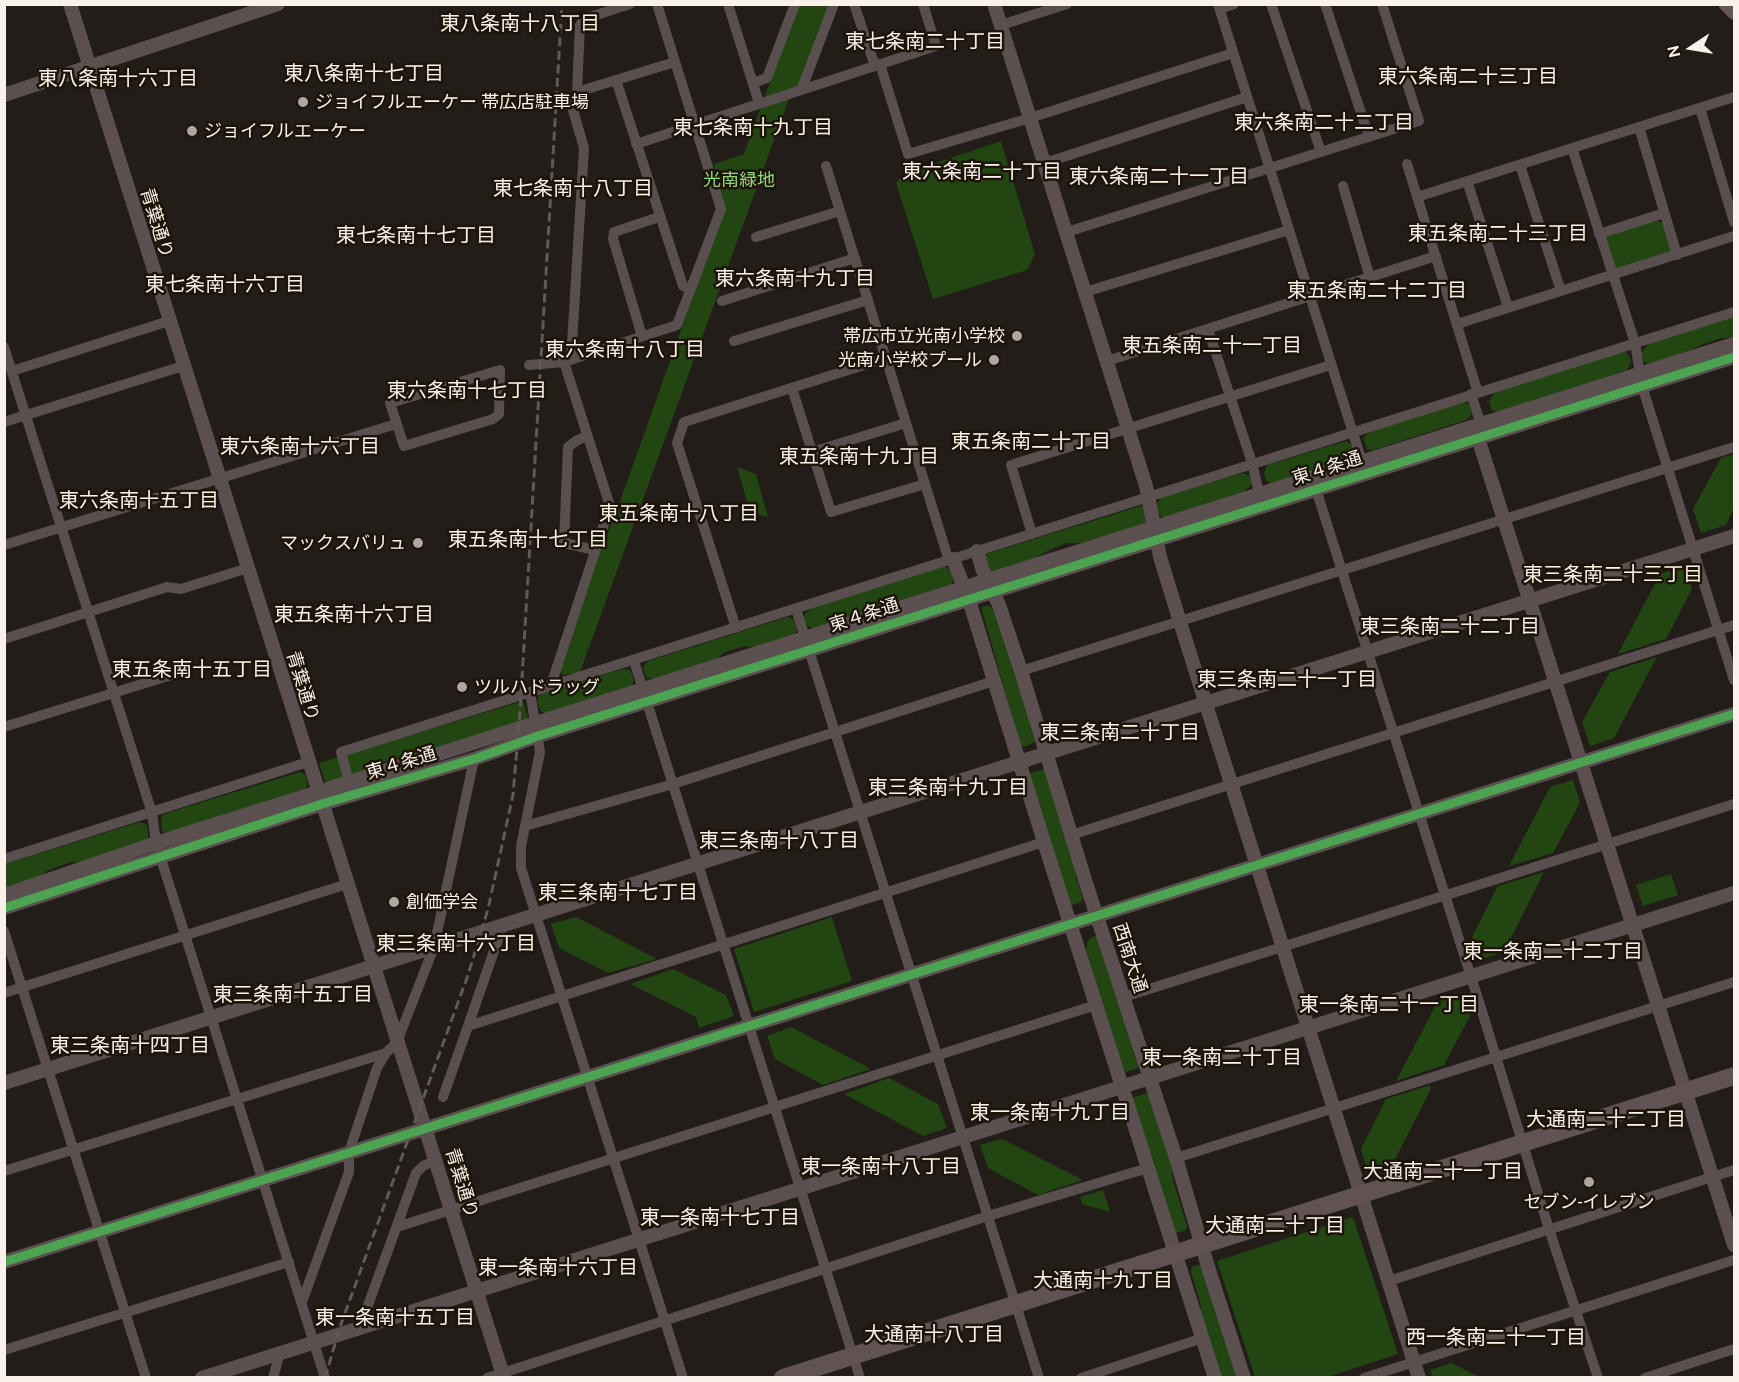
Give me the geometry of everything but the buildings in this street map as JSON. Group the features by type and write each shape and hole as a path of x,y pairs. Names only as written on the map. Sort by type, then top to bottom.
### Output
{"highway":[{"path":"783,1377 1734,1076"}],"main road":[{"path":"1726,4 1734,12"}],"street":[{"name":"青葉通り","path":"70,4 308,762 504,1375"},
{"path":"4,95 278,4"},
{"path":"551,685 610,506 587,436 568,361 584,148 573,110 577,92 580,25 584,19 630,4"},
{"path":"529,365 568,361 677,325 721,209 657,4"},
{"path":"728,4 759,103"},
{"path":"773,98 767,78 795,4"},
{"path":"802,88 834,4"},
{"path":"854,4 908,154 1030,118 1233,53"},
{"path":"636,144 936,46 923,4"},
{"path":"994,4 1149,497 1160,557 1180,622 1419,1377"},
{"path":"1001,25 1067,4"},
{"path":"1234,4 1219,7 1364,467"},
{"path":"1271,4 1321,152"},
{"path":"1325,4 1369,136"},
{"path":"1066,232 1419,121 1382,4"},
{"path":"577,92 675,62"},
{"path":"753,83 767,78"},
{"path":"616,80 683,286 690,289"},
{"path":"1417,197 1734,97"},
{"path":"1045,163 1247,98"},
{"path":"1700,108 1730,188 1734,222"},
{"path":"1639,127 1677,255"},
{"path":"1572,148 1635,343 1640,380 1734,680"},
{"path":"1407,164 1457,324 1475,394 1481,433 1529,600 1734,1245"},
{"path":"1520,165 1561,291"},
{"path":"826,166 925,484 951,560 966,594 1215,1377"},
{"path":"1467,181 1508,308"},
{"path":"1343,186 1370,278"},
{"path":"756,237 840,211"},
{"path":"1599,234 1664,213"},
{"path":"642,336 613,239 614,232 659,217"},
{"path":"1085,292 1289,230"},
{"path":"1457,324 1734,237"},
{"path":"1107,361 1436,256"},
{"path":"722,301 855,258"},
{"path":"734,341 868,300"},
{"path":"349,782 341,752 1253,466 1353,432 1734,312"},
{"path":"12,371 169,321"},
{"path":"1208,329 1253,466 1259,494"},
{"name":"東４条通","path":"990,586 1157,541 1315,483 1481,433 1640,380 1734,344"},
{"path":"4,347 115,692 152,813 158,849 325,1377"},
{"name":"東４条通","path":"1640,380 1734,357"},
{"path":"736,628 677,443 684,423 886,358"},
{"path":"1032,534 1011,465 1331,365"},
{"path":"4,422 183,366"},
{"path":"500,370 499,414 493,419 404,446 396,424 390,403 500,370"},
{"path":"792,388 831,512 925,484"},
{"path":"812,452 906,423"},
{"path":"4,545 396,424"},
{"path":"587,436 568,447 564,543 595,549"},
{"path":"1021,671 1734,447"},
{"path":"1315,483 1497,1057 1549,1230 1598,1377"},
{"name":"東４条通","path":"320,798 349,782 536,730 966,594 1154,526 1259,494 1315,483"},
{"path":"4,1083 1734,536"},
{"name":"西南大通","path":"976,551 1021,671 1244,1377"},
{"path":"4,639 167,587 181,589 248,568"},
{"path":"796,609 1040,1377"},
{"path":"1071,835 1734,625"},
{"path":"634,661 860,1377"},
{"path":"4,727 184,670"},
{"path":"525,826 673,783 994,681"},
{"path":"530,692 540,752 521,846 521,868 682,1377"},
{"path":"4,1262 1734,714"},
{"name":"東４条通","path":"4,895 320,798 474,759 536,730"},
{"path":"302,1303 349,1172 349,1152 377,1068 386,1053 398,1042 434,947 474,759"},
{"path":"4,860 308,762"},
{"path":"1124,997 1734,804"},
{"path":"468,1026 1044,842"},
{"name":"東４条通","path":"4,908 158,849"},
{"path":"4,993 347,884"},
{"path":"202,1377 1734,893"},
{"path":"443,1097 503,925"},
{"path":"4,931 146,1377"},
{"path":"1176,1158 1734,982"},
{"path":"397,1227 1096,1005"},
{"path":"4,1171 386,1053"},
{"path":"369,1325 368,1308 416,1173 423,1166 436,1160"},
{"path":"487,1377 504,1375 988,1216 1148,1168"},
{"path":"1389,1281 1734,1170"},
{"path":"1364,1377 1734,1260"},
{"path":"4,1350 289,1262"},
{"path":"1081,1377 1203,1338"},
{"path":"1645,1377 1734,1349"},
{"path":"273,1377 280,1353"}],"green space":[{"name":"光南緑地","path":"798,5 829,5 799,84 789,99 580,672 563,675 559,669 724,209 714,164 744,154"},
{"path":"1001,141 1035,254 1027,270 933,299 896,183 903,174"},
{"path":"1656,220 1664,223 1673,250 1615,269 1605,237"},
{"path":"1734,316 1734,337 1721,338 1698,346 1681,356 1652,365 1644,362 1641,353 1650,342"},
{"path":"1624,351 1631,362 1627,370 1500,413 1492,410 1489,401 1495,392"},
{"path":"1465,402 1469,405 1472,414 1466,420 1373,450 1367,449 1363,438 1369,432"},
{"path":"1346,441 1356,452 1351,460 1272,484 1266,481 1264,473 1267,465"},
{"path":"1734,454 1734,508 1726,525 1701,533 1693,509 1721,458"},
{"path":"737,467 756,474 768,517 750,512"},
{"path":"1244,473 1250,477 1252,484 1243,493 1164,518 1159,515 1156,505 1163,496"},
{"path":"1144,505 1148,520 1144,524 1083,543 1067,543 1030,561 987,573 982,558 986,554"},
{"path":"944,566 952,574 952,584 814,629 806,625 803,617 810,609"},
{"path":"1685,566 1692,589 1666,639 1618,654 1660,574"},
{"path":"989,605 998,615 1036,742 1023,747 1020,744 981,607"},
{"path":"788,617 794,620 797,631 793,636 756,648 745,646 725,652 712,663 657,680 646,677 643,667 648,661"},
{"path":"1657,657 1614,738 1590,746 1582,722 1610,672"},
{"path":"623,669 630,670 634,680 632,686 545,714 540,710 537,701 541,693"},
{"path":"523,701 528,717 524,723 417,757 394,758 372,766 360,774 330,782 325,781 319,763"},
{"path":"1044,769 1048,771 1072,848 1076,877 1083,898 1081,902 1073,905 1068,902 1029,776 1031,773"},
{"path":"300,772 305,774 308,784 306,788 170,834 162,831 161,818 164,814"},
{"path":"1573,780 1580,803 1553,853 1509,866 1550,787"},
{"path":"140,822 146,824 148,830 148,838 144,842 83,863 71,862 46,871 42,877 5,889 5,864"},
{"path":"1544,872 1504,952 1479,960 1472,937 1498,886"},
{"path":"1671,874 1678,895 1643,906 1636,885"},
{"path":"576,917 657,959 608,973 559,948 551,924"},
{"path":"832,917 852,981 754,1012 734,949"},
{"path":"1097,936 1140,1063 1138,1068 1126,1072 1121,1070 1086,950 1088,940"},
{"path":"673,969 726,995 734,1016 699,1028 696,1017 630,984"},
{"path":"1462,993 1470,1016 1444,1065 1396,1081 1438,1001"},
{"path":"791,1027 871,1069 823,1085 775,1059 767,1036"},
{"path":"889,1078 938,1104 947,1128 923,1136 844,1094"},
{"path":"1430,1085 1431,1089 1392,1165 1368,1173 1361,1149 1386,1099"},
{"path":"1148,1093 1170,1156 1173,1180 1187,1226 1186,1230 1177,1233 1173,1232 1132,1100 1134,1097"},
{"path":"1002,1139 1083,1180 1038,1195 988,1168 980,1145"},
{"path":"1103,1190 1110,1212 1082,1204 1080,1197"},
{"path":"1353,1217 1398,1354 1328,1377 1255,1377 1217,1261"},
{"path":"1201,1264 1239,1377 1219,1377 1191,1272 1192,1267"},
{"path":"1451,1363 1479,1377 1433,1377 1430,1370"}],"railway":[{"path":"325,1378 340,1327 468,975 488,909 513,795 520,712 562,4"}],"cycle path":[{"path":"4,908 322,804 474,759 538,736 1734,357"},
{"path":"4,1262 1734,714"}],"place":[{"name":"ジョイフルエーケー 帯広店駐車場","path":"303,102"},
{"name":"ジョイフルエーケー","path":"192,131"},
{"name":"帯広市立光南小学校","path":"1017,336"},
{"name":"光南小学校プール","path":"994,360"},
{"name":"マックスバリュ","path":"418,543"},
{"name":"ツルハドラッグ","path":"462,687"},
{"name":"創価学会","path":"394,902"},
{"name":"セブン-イレブン","path":"1589,1182"}],"district":[{"name":"東八条南十八丁目","path":"520,23"},
{"name":"東七条南二十丁目","path":"925,41"},
{"name":"東八条南十七丁目","path":"364,73"},
{"name":"東六条南二十三丁目","path":"1468,76"},
{"name":"東八条南十六丁目","path":"118,78"},
{"name":"東六条南二十二丁目","path":"1324,122"},
{"name":"東七条南十九丁目","path":"753,127"},
{"name":"東六条南二十丁目","path":"982,171"},
{"name":"東六条南二十一丁目","path":"1159,176"},
{"name":"東七条南十八丁目","path":"573,188"},
{"name":"東五条南二十三丁目","path":"1498,233"},
{"name":"東七条南十七丁目","path":"416,235"},
{"name":"東六条南十九丁目","path":"795,278"},
{"name":"東七条南十六丁目","path":"225,284"},
{"name":"東五条南二十二丁目","path":"1377,290"},
{"name":"東五条南二十一丁目","path":"1212,345"},
{"name":"東六条南十八丁目","path":"625,349"},
{"name":"東六条南十七丁目","path":"467,390"},
{"name":"東五条南二十丁目","path":"1031,441"},
{"name":"東六条南十六丁目","path":"300,446"},
{"name":"東五条南十九丁目","path":"859,456"},
{"name":"東六条南十五丁目","path":"139,500"},
{"name":"東五条南十八丁目","path":"679,513"},
{"name":"東五条南十七丁目","path":"528,539"},
{"name":"東三条南二十三丁目","path":"1613,574"},
{"name":"東五条南十六丁目","path":"354,614"},
{"name":"東三条南二十二丁目","path":"1450,626"},
{"name":"東五条南十五丁目","path":"192,669"},
{"name":"東三条南二十一丁目","path":"1287,679"},
{"name":"東三条南二十丁目","path":"1120,732"},
{"name":"東三条南十九丁目","path":"948,787"},
{"name":"東三条南十八丁目","path":"779,840"},
{"name":"東三条南十七丁目","path":"618,892"},
{"name":"東三条南十六丁目","path":"456,943"},
{"name":"東一条南二十二丁目","path":"1553,951"},
{"name":"東三条南十五丁目","path":"293,994"},
{"name":"東一条南二十一丁目","path":"1389,1004"},
{"name":"東三条南十四丁目","path":"130,1045"},
{"name":"東一条南二十丁目","path":"1222,1057"},
{"name":"東一条南十九丁目","path":"1050,1112"},
{"name":"大通南二十二丁目","path":"1606,1119"},
{"name":"東一条南十八丁目","path":"881,1166"},
{"name":"大通南二十一丁目","path":"1443,1171"},
{"name":"東一条南十七丁目","path":"720,1217"},
{"name":"大通南二十丁目","path":"1275,1225"},
{"name":"東一条南十六丁目","path":"558,1267"},
{"name":"大通南十九丁目","path":"1103,1280"},
{"name":"東一条南十五丁目","path":"395,1317"},
{"name":"大通南十八丁目","path":"934,1334"},
{"name":"西一条南二十一丁目","path":"1496,1337"}]}
